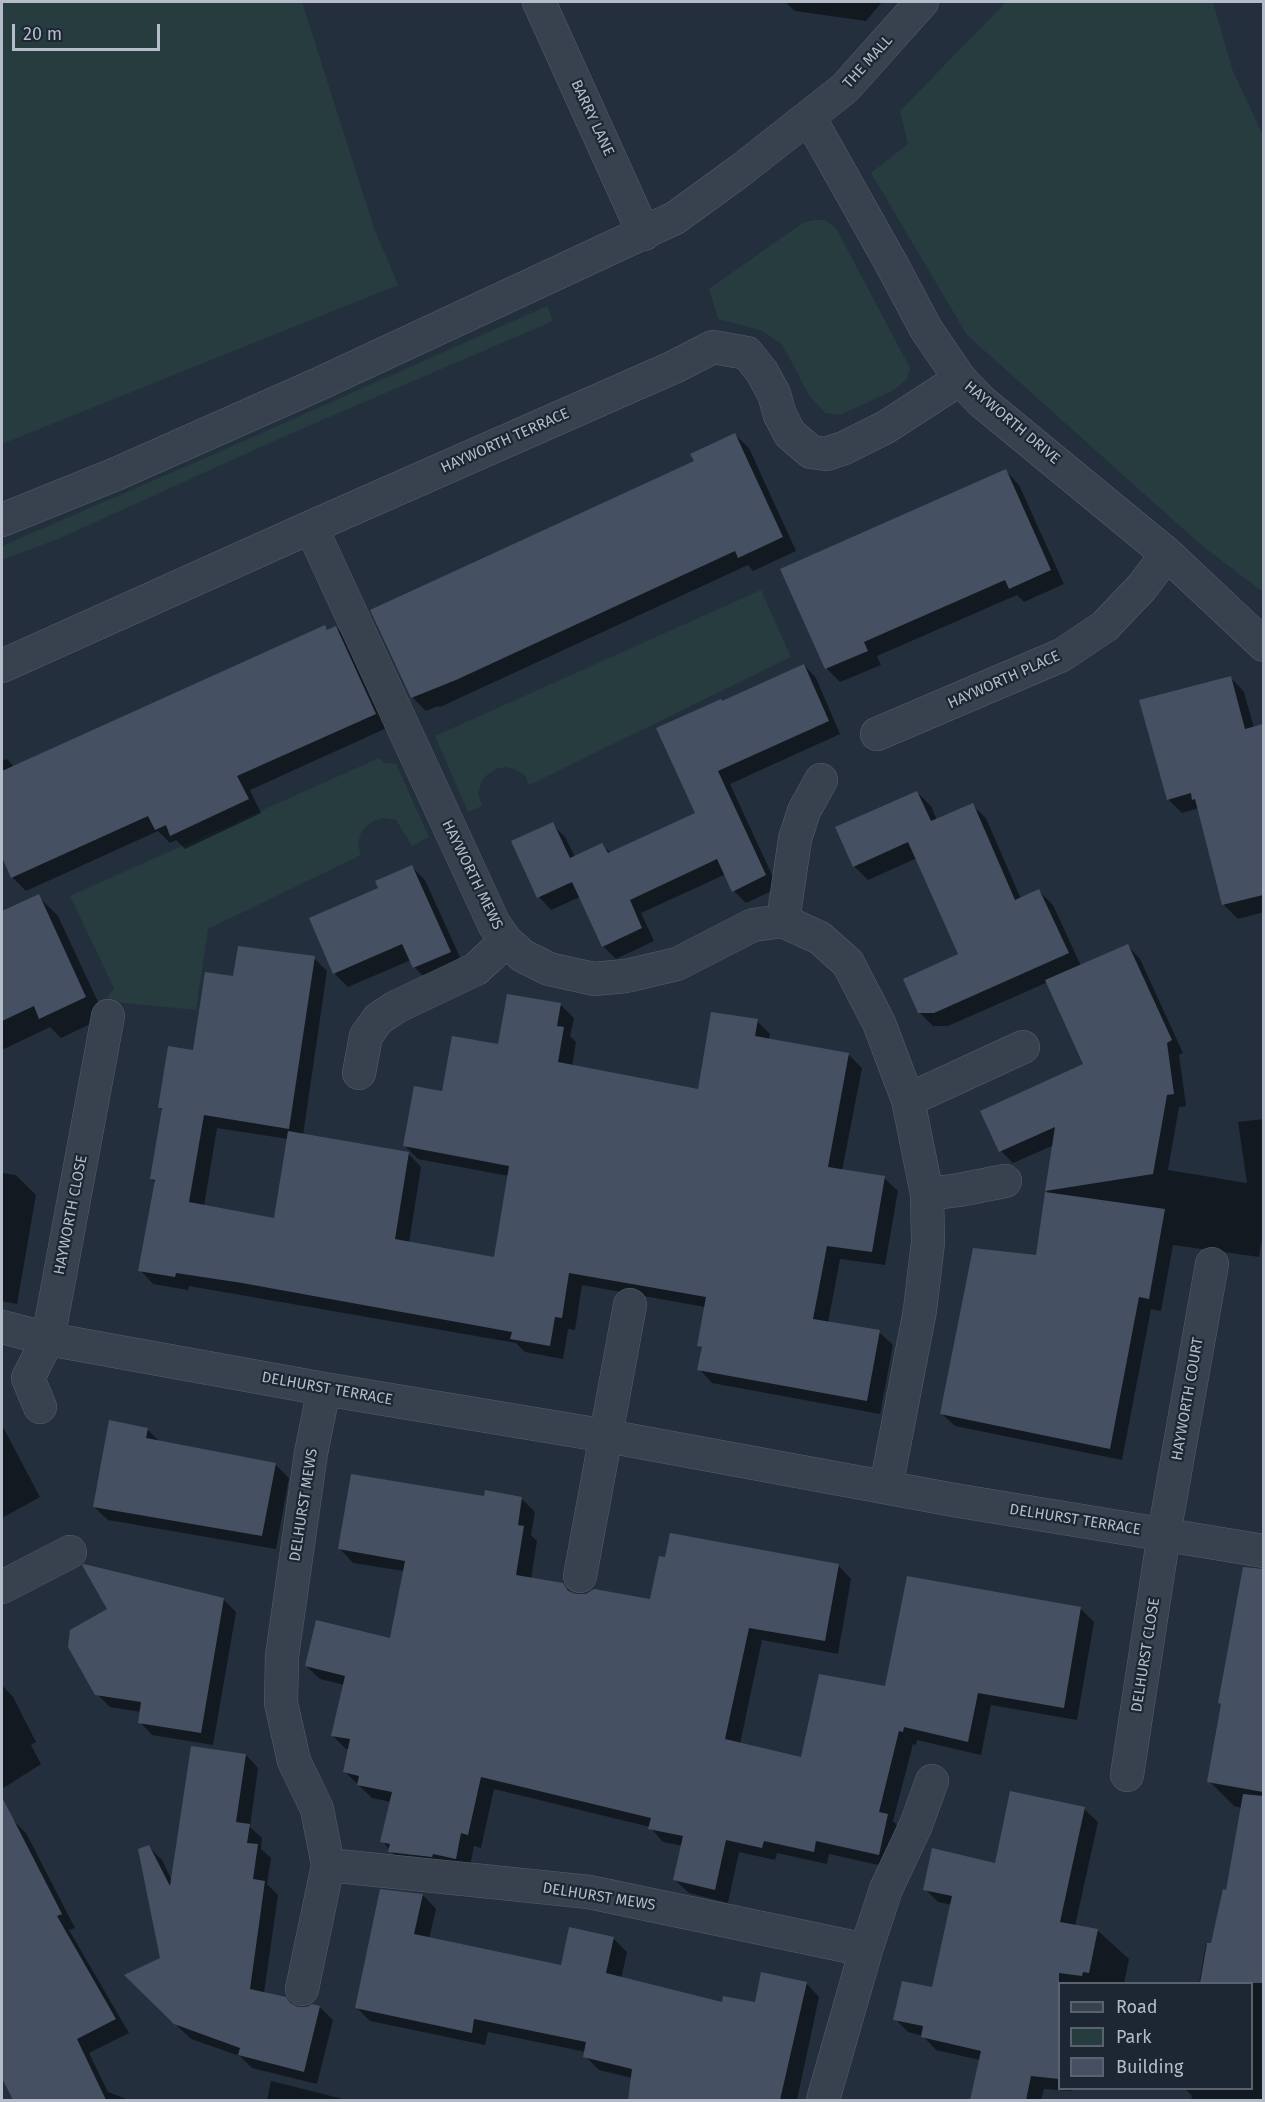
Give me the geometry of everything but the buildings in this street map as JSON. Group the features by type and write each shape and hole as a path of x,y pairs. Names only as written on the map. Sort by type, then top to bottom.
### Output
{"street":[{"name":"BARRY LANE","path":"539,2 644,234"},
{"name":"THE MALL","path":"2,520 116,474 310,388 675,218 741,170 845,88 922,2"},
{"name":"HAYWORTH DRIVE","path":"809,117 926,329 960,379 981,401 1167,554 1263,645"},
{"name":"HAYWORTH TERRACE","path":"2,666 664,372 713,347 747,353 762,372 774,394 780,415 790,434 811,452 826,454 844,448 886,427 960,379"},
{"name":"HAYWORTH MEWS","path":"311,527 485,906 506,941 523,956 549,969 594,979 626,976 677,964 753,925 783,921"},
{"name":"HAYWORTH PLACE","path":"877,734 1062,655 1105,626 1142,587 1167,554"},
{"path":"821,780 804,811 795,839 783,921 820,938 848,963 879,1023 908,1100 927,1194 928,1242 920,1310 886,1487"},
{"path":"358,1073 366,1036 378,1019 396,1007 476,969 506,941"},
{"name":"HAYWORTH CLOSE","path":"40,1407 28,1378 48,1339 108,1016"},
{"path":"908,1100 1023,1047"},
{"path":"927,1194 1005,1181"},
{"name":"HAYWORTH COURT","path":"1164,1534 1212,1264"},
{"path":"580,1576 630,1305"},
{"name":"DELHURST TERRACE","path":"2,1327 48,1339 324,1389 1263,1551"},
{"name":"DELHURST MEWS","path":"302,1989 328,1865 317,1809 294,1761 281,1703 282,1656 311,1453 324,1389"},
{"name":"DELHURST CLOSE","path":"1127,1775 1164,1534"},
{"path":"2,1587 70,1552"},
{"path":"823,2100 886,1889 916,1825 932,1781"},
{"name":"DELHURST MEWS","path":"328,1865 589,1892 866,1950"}],"green space":[{"path":"2,2 302,2 374,228 398,285 2,444"},
{"path":"1006,2 1213,2 1232,69 1263,135 1263,592 1201,545 967,335 871,173 908,144 900,111"},
{"path":"825,220 836,228 910,368 907,379 894,390 840,415 825,413 809,395 782,344 760,330 718,319 709,289 804,222"},
{"path":"547,306 553,321 276,440 58,539 2,560 2,546"},
{"path":"761,590 791,657 529,785 524,774 514,769 505,767 496,769 482,781 478,794 482,806 468,812 435,736"},
{"path":"379,758 385,763 396,764 429,837 412,846 396,820 383,818 374,821 365,827 360,835 358,846 361,855 208,929 196,1010 105,1001 114,988 70,896"}]}
